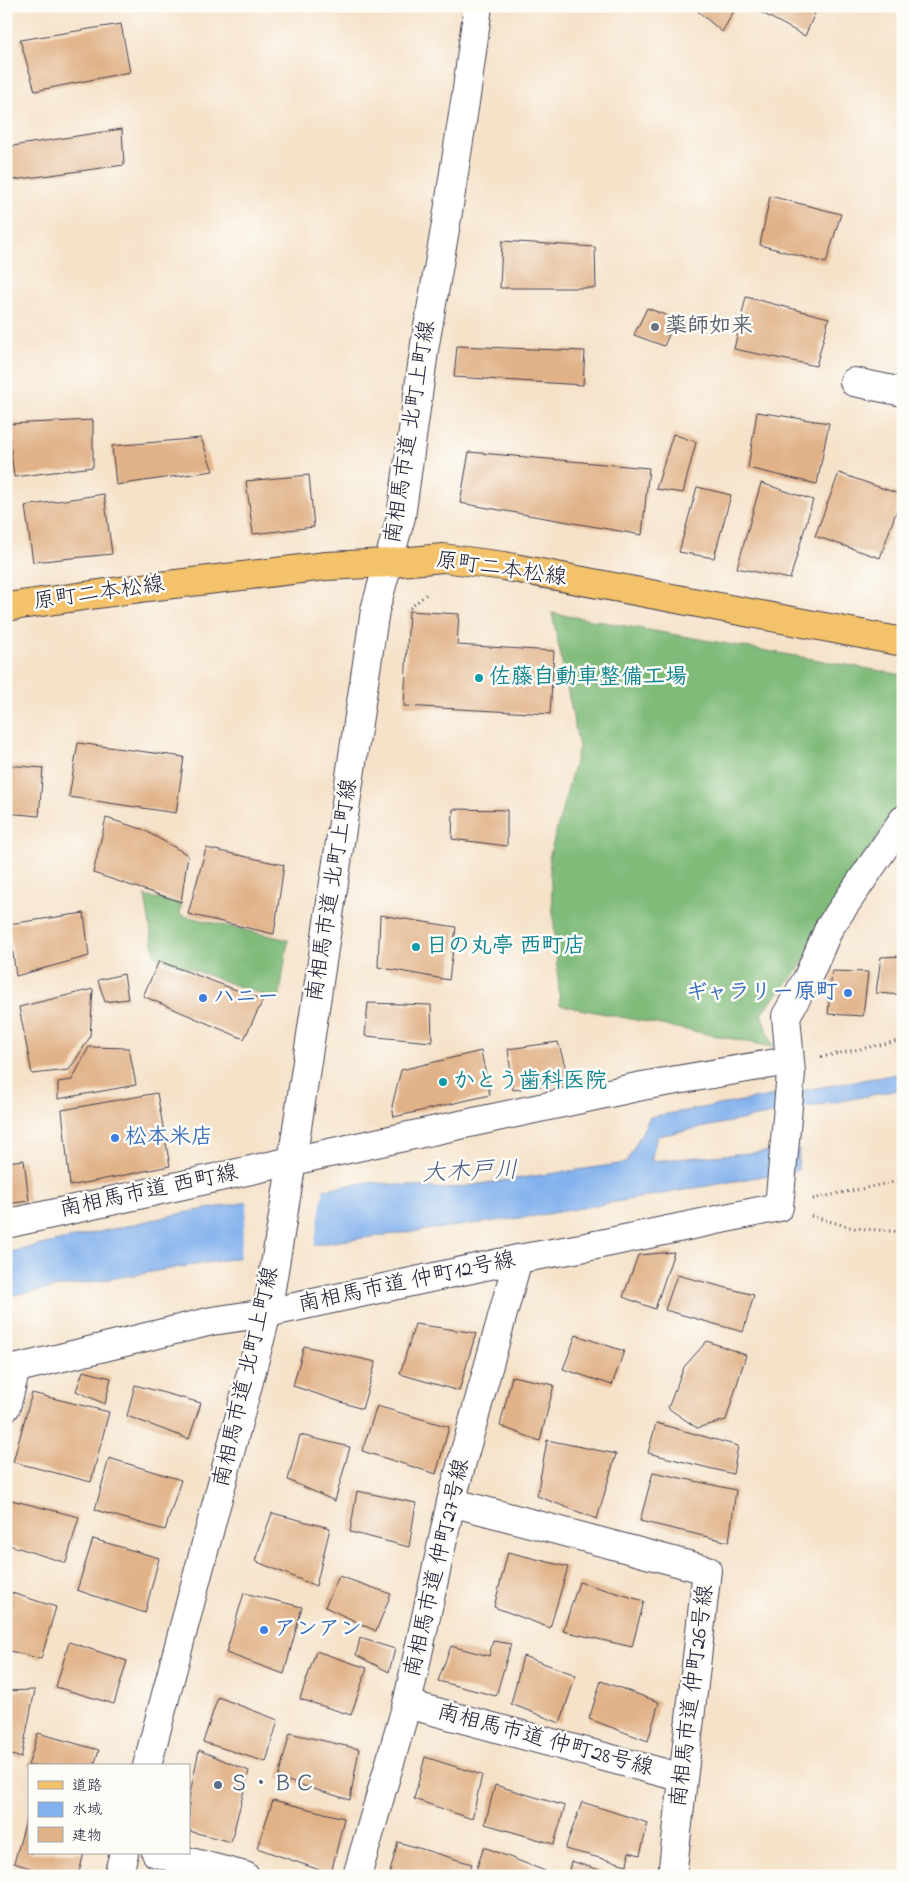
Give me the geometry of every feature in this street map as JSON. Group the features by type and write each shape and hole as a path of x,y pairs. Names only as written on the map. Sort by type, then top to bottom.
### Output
{"main road":[{"name":"原町二本松線","path":"6,607 170,584 326,566 443,558 504,566 903,642"}],"street":[{"name":"南相馬市道 北町上町線","path":"148,1764 269,1303 375,610 401,517 425,344 447,218 478,6"},
{"path":"854,382 903,392"},
{"path":"779,1202 789,1074 786,1016 808,977 829,928 903,820"},
{"name":"南相馬市道 西町線","path":"6,1224 290,1169 642,1086 789,1074"},
{"name":"南相馬市道 仲町12号線","path":"11,1370 212,1321 269,1303 586,1247 779,1202"},
{"name":"南相馬市道 仲町27号線","path":"357,1876 406,1704 451,1502 518,1259"},
{"path":"6,1407 11,1370"},
{"name":"南相馬市道 仲町26号線","path":"451,1502 708,1570 672,1876"},
{"name":"南相馬市道 仲町28号線","path":"406,1704 683,1778"},
{"path":"118,1876 124,1854"},
{"path":"160,1854 245,1876"}],"path":[{"path":"789,1074 809,1060 903,1040"},
{"path":"779,1202 903,1180"},
{"path":"779,1202 854,1228 903,1232"}],"green space":[{"path":"552,613 903,675 903,795 798,970 761,1014 773,1047 560,1005 549,858 579,747"},
{"path":"145,896 181,904 180,915 288,940 279,1001 155,956"}],"water":[{"path":"903,1073 903,1089 657,1136 651,1161 799,1149 798,1170 535,1216 332,1242 6,1296 6,1253 183,1213 369,1182 445,1189 626,1163 650,1117"}],"pier":[{"path":"324,1187 314,1247 239,1260 248,1200"}],"building":[{"path":"692,6 737,6 722,32"},
{"path":"749,6 818,6 805,36"},
{"path":"121,24 130,72 35,91 20,40"},
{"path":"122,129 124,165 6,181 6,147"},
{"path":"770,196 841,214 826,263 760,245"},
{"path":"502,241 595,247 596,288 500,288"},
{"path":"746,297 829,318 816,366 734,349"},
{"name":"薬師如来","path":"647,308 676,319 664,346 634,335"},
{"path":"457,346 585,351 583,385 454,377"},
{"path":"757,412 829,423 817,484 748,468"},
{"path":"93,420 93,467 14,477 8,424"},
{"path":"673,434 696,442 683,493 656,489"},
{"path":"201,438 213,471 116,485 112,446"},
{"path":"469,452 649,468 642,535 460,503"},
{"path":"839,473 902,495 880,558 815,536"},
{"path":"309,475 314,527 253,534 246,481"},
{"path":"761,483 813,500 790,579 737,568"},
{"path":"697,487 731,495 714,558 679,552"},
{"path":"104,494 112,554 33,562 25,506"},
{"path":"903,539 903,562 898,561"},
{"name":"佐藤自動車整備工場","path":"409,611 459,614 457,645 554,651 550,714 404,706"},
{"path":"78,743 184,757 176,813 69,797"},
{"path":"6,765 43,768 39,816 6,813"},
{"path":"453,809 507,810 507,846 452,839"},
{"path":"106,818 142,829 188,855 181,902 93,873"},
{"path":"206,848 284,865 274,934 188,914"},
{"path":"84,913 89,956 16,976 9,924"},
{"name":"日の丸亭 西町店","path":"380,915 456,927 449,980 378,967"},
{"path":"903,956 903,995 876,993 881,957"},
{"name":"ハニー","path":"159,961 263,1000 244,1039 143,996"},
{"name":"ギャラリー原町","path":"832,971 868,972 863,1016 828,1014"},
{"path":"124,974 128,999 105,1002 98,980"},
{"path":"93,989 90,1037 69,1070 32,1074 19,1007"},
{"path":"368,1003 431,1005 432,1042 365,1036"},
{"path":"558,1042 570,1082 513,1090 508,1049"},
{"path":"89,1047 129,1048 136,1085 58,1099 58,1082 72,1080"},
{"name":"かとう歯科医院","path":"481,1051 490,1095 394,1117 392,1106 401,1070"},
{"name":"松本米店","path":"157,1093 170,1166 70,1186 62,1110"},
{"path":"24,1160 29,1201 6,1204 6,1162"},
{"path":"674,1252 655,1309 623,1297 638,1255"},
{"path":"677,1275 754,1295 743,1332 665,1310"},
{"path":"415,1324 476,1333 459,1391 400,1374"},
{"path":"576,1335 624,1351 612,1385 563,1369"},
{"path":"707,1341 746,1355 726,1420 697,1428 668,1408 684,1367"},
{"path":"304,1346 376,1362 362,1409 293,1386"},
{"path":"83,1371 111,1378 105,1404 76,1391"},
{"path":"512,1376 554,1385 540,1441 500,1426"},
{"path":"135,1385 201,1403 189,1439 127,1416"},
{"path":"32,1393 109,1412 91,1482 13,1462"},
{"path":"377,1406 449,1427 436,1474 362,1451"},
{"path":"656,1423 738,1446 733,1474 648,1453"},
{"path":"300,1435 350,1447 335,1501 288,1480"},
{"path":"547,1440 616,1454 597,1519 537,1496"},
{"path":"109,1458 181,1480 165,1530 95,1510"},
{"path":"653,1472 736,1490 729,1542 640,1521"},
{"path":"357,1491 416,1503 409,1547 350,1532"},
{"path":"7,1499 79,1517 66,1563 6,1544"},
{"path":"272,1513 330,1528 316,1586 255,1561"},
{"path":"93,1539 159,1558 145,1613 77,1590"},
{"path":"508,1552 568,1567 550,1628 494,1607"},
{"path":"339,1576 391,1594 376,1631 325,1607"},
{"path":"579,1582 644,1601 632,1647 563,1631"},
{"path":"9,1592 56,1607 41,1659 6,1650 6,1599 8,1599"},
{"name":"アンアン","path":"244,1593 302,1607 284,1674 226,1653"},
{"path":"360,1638 395,1649 389,1672 356,1655"},
{"path":"493,1641 511,1644 496,1696 438,1681 451,1646 489,1656"},
{"path":"69,1642 127,1661 114,1704 56,1687"},
{"path":"316,1651 367,1668 351,1715 300,1699"},
{"path":"523,1656 576,1675 560,1723 511,1704"},
{"path":"601,1681 659,1702 648,1741 589,1719"},
{"path":"35,1690 21,1758 6,1753 6,1691"},
{"path":"218,1697 278,1720 266,1762 203,1742"},
{"path":"38,1733 99,1750 95,1764 29,1764"},
{"path":"290,1733 359,1749 350,1800 278,1778"},
{"name":"Ｓ・ＢＣ","path":"199,1750 249,1771 231,1842 190,1831 190,1793"},
{"path":"425,1757 482,1775 472,1819 414,1799"},
{"path":"495,1785 565,1806 554,1844 485,1824"},
{"path":"273,1800 344,1818 331,1874 257,1848"},
{"path":"582,1802 648,1823 640,1855 629,1852 627,1865 565,1849"},
{"path":"28,1814 28,1854 84,1854 78,1876 54,1876 14,1863"},
{"path":"398,1842 472,1864 468,1876 389,1876"},
{"path":"484,1847 545,1871 544,1876 474,1876"},
{"path":"571,1861 612,1874 612,1876 568,1876"},
{"path":"623,1869 635,1876 621,1876"}],"place":[{"name":"薬師如来","path":"655,327"},
{"name":"佐藤自動車整備工場","path":"479,678"},
{"name":"日の丸亭 西町店","path":"416,947"},
{"name":"ギャラリー原町","path":"848,993"},
{"name":"ハニー","path":"203,998"},
{"name":"かとう歯科医院","path":"443,1082"},
{"name":"松本米店","path":"115,1138"},
{"name":"アンアン","path":"264,1630"},
{"name":"Ｓ・ＢＣ","path":"218,1785"}],"water label":[{"name":"大木戸川","path":"470,1173"}]}
